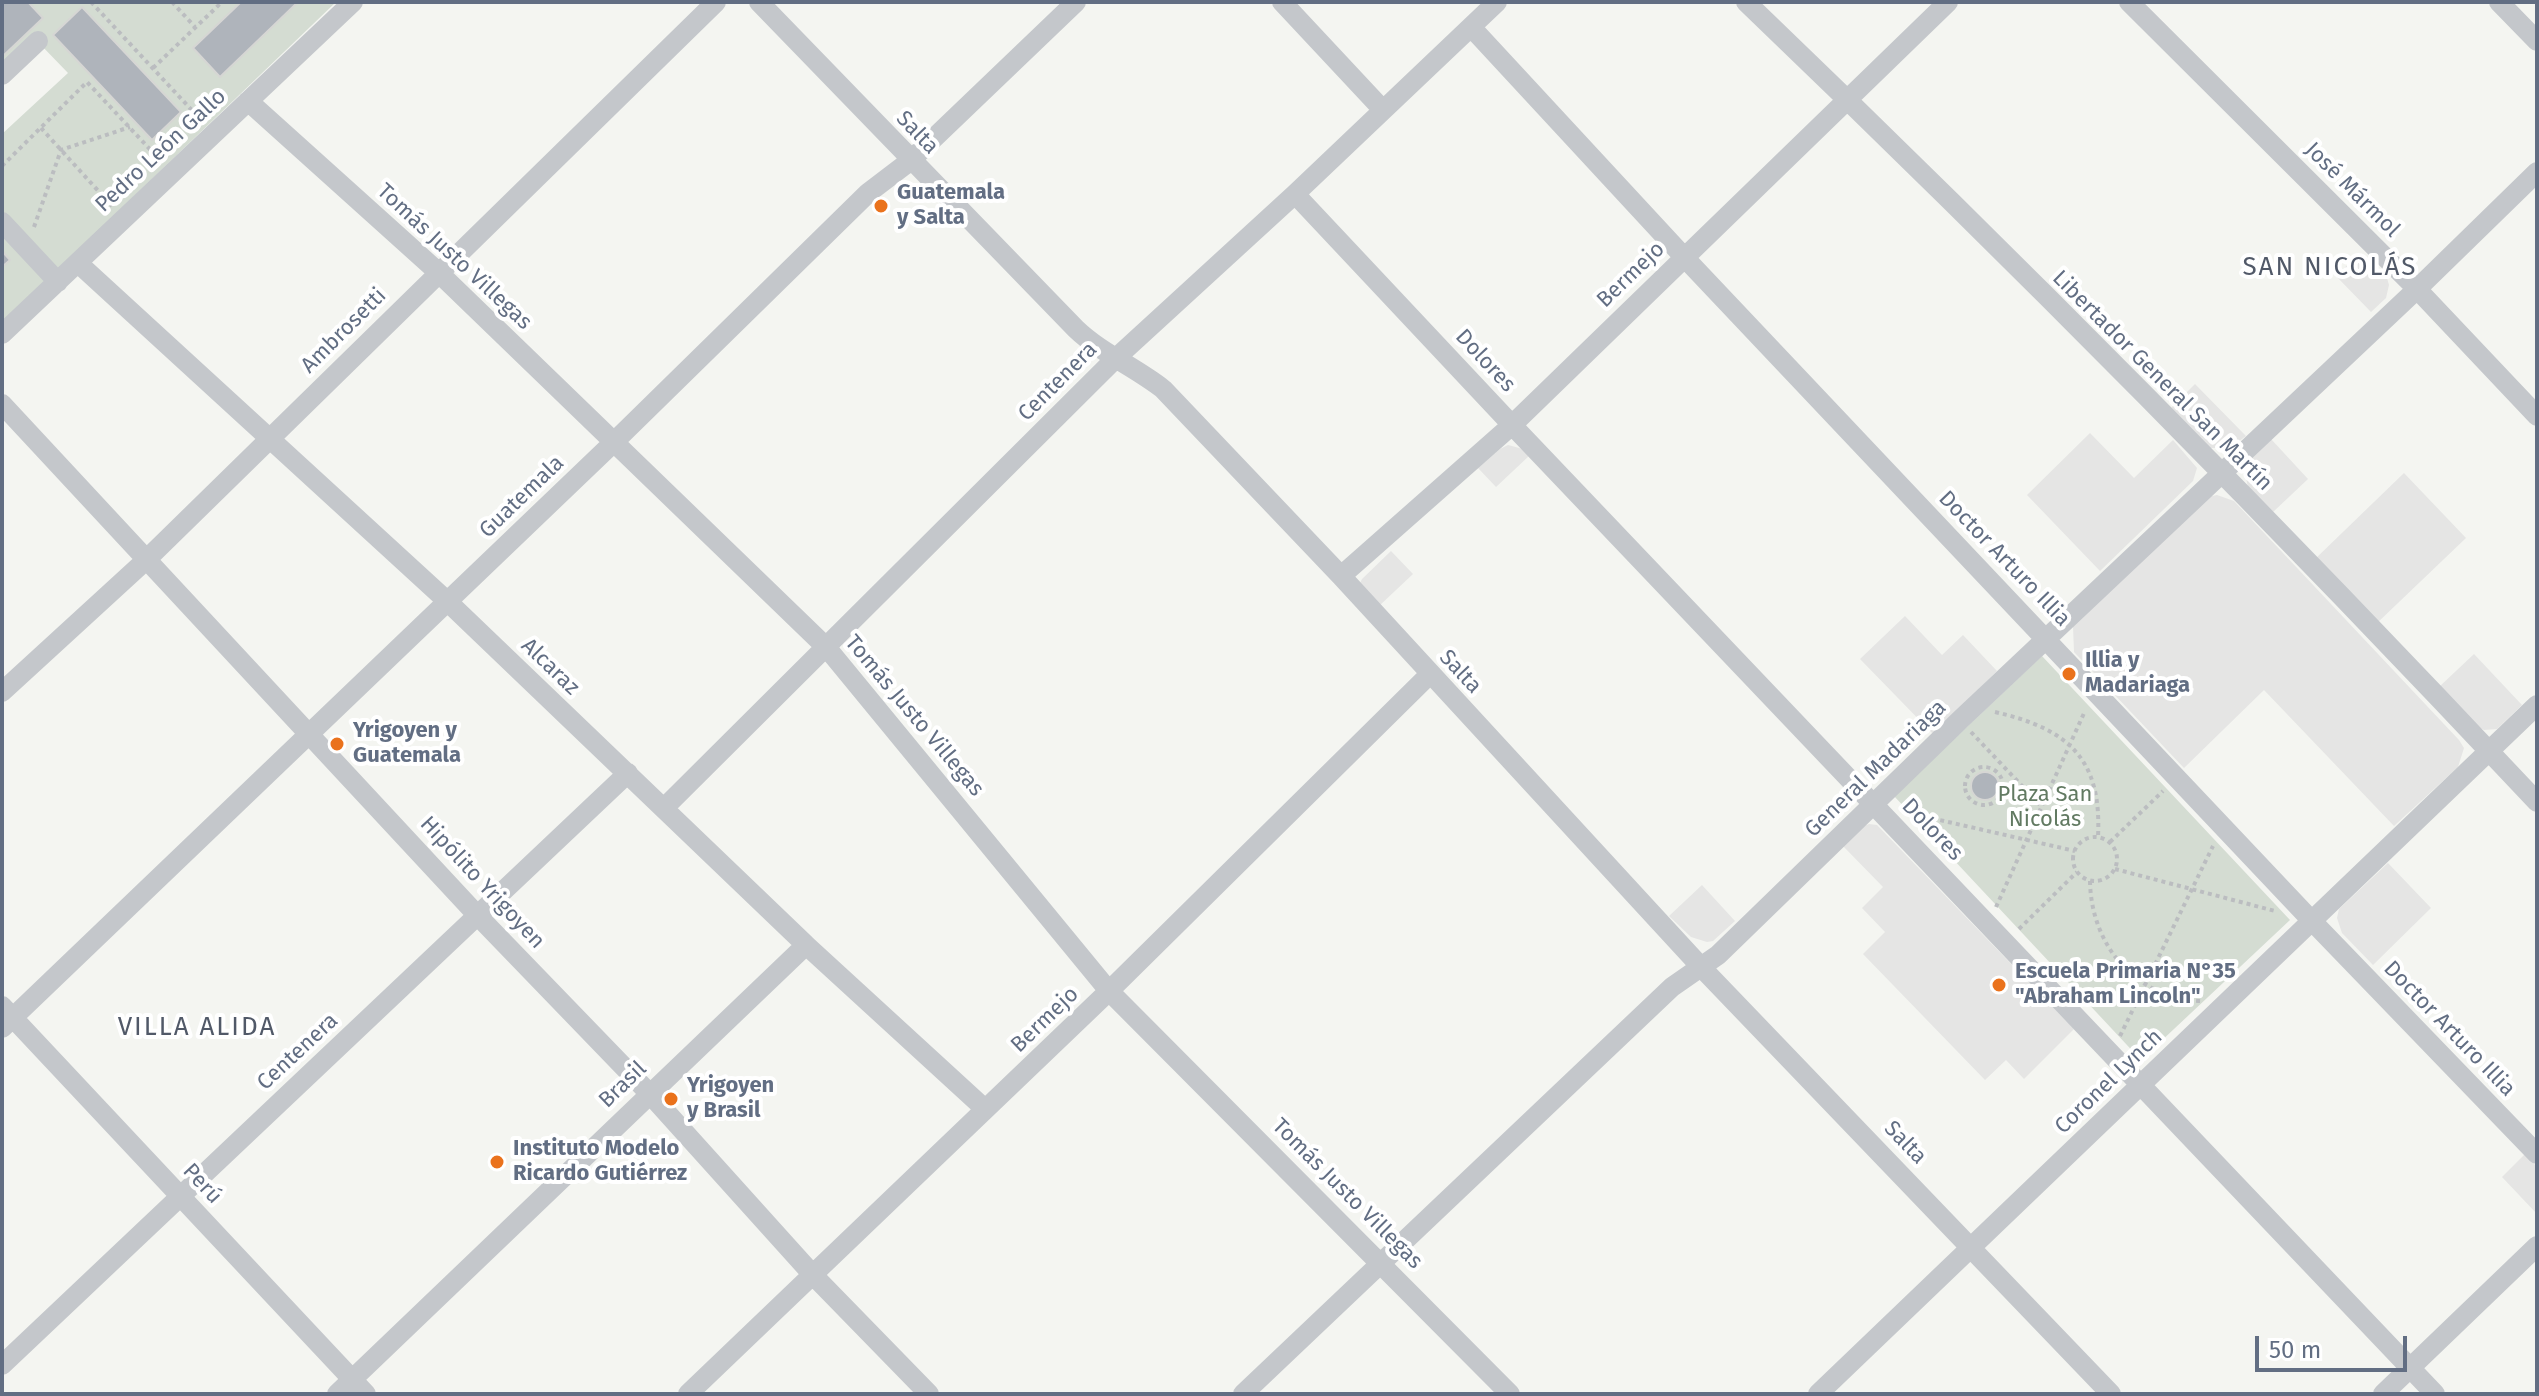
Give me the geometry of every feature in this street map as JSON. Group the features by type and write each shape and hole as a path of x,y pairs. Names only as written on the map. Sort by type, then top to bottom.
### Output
{"street":[{"name":"Pedro León Gallo","path":"2,334 353,2"},
{"name":"Ambrosetti","path":"2,692 146,560 716,2"},
{"name":"Salta","path":"759,2 1076,329 1093,345 1139,370 1163,389 1341,576 1702,968 2111,1394"},
{"name":"Guatemala","path":"6,1017 614,442 868,193 910,161 1076,2"},
{"path":"1282,2 1383,110"},
{"name":"Centenera","path":"664,808 1116,358 1497,2"},
{"name":"Libertador General San Martín","path":"1746,2 1849,100 2222,474 2537,802"},
{"name":"Bermejo","path":"1341,576 1512,425 1948,2"},
{"name":"José Mármol","path":"2129,2 2417,289 2537,416"},
{"path":"2499,2 2537,41"},
{"name":"Doctor Arturo Illia","path":"1472,28 2222,826 2537,1154"},
{"path":"2,75 38,41"},
{"name":"Tomás Justo Villegas","path":"248,101 438,272 827,648 1109,991 1510,1394"},
{"name":"General Madariaga","path":"1243,1394 1672,987 1702,968 2537,172"},
{"name":"Dolores","path":"1295,194 2435,1394"},
{"path":"2,222 58,282"},
{"name":"Alcaraz","path":"78,263 447,601 806,945 985,1109"},
{"name":"Hipólito Yrigoyen","path":"2,404 478,916 649,1093 813,1275 929,1394"},
{"name":"Bermejo","path":"688,1394 1109,991 1429,675"},
{"name":"Coronel Lynch","path":"1818,1394 2537,705"},
{"name":"Centenera","path":"2,1365 628,773"},
{"name":"Brasil","path":"337,1394 359,1387 649,1093 806,945"},
{"name":"Perú","path":"6,1017 359,1387"},
{"path":"2383,1394 2537,1246"}],"path":[{"path":"91,2 214,134"},
{"path":"172,2 196,27"},
{"path":"153,68 222,2"},
{"path":"2,166 87,82 173,173"},
{"path":"61,150 130,127"},
{"path":"41,128 123,219"},
{"path":"27,248 61,150"},
{"path":"1988,923 2095,690"},
{"path":"1967,714 2036,724 2061,737 2081,758 2095,783 2099,811 2098,837"},
{"path":"1967,714 2003,767 2041,806"},
{"path":"1984,767 1998,773 2004,787 1999,799 1988,805 1971,800 1965,789 1972,771 1984,767"},
{"path":"1998,773 2003,767"},
{"path":"2110,842 2177,777"},
{"path":"1874,805 2075,851"},
{"path":"2112,1054 2222,826"},
{"path":"2098,837 2110,842 2117,854 2115,869 2105,879 2090,881 2077,872 2074,866 2075,851 2084,840 2098,837"},
{"path":"2115,869 2312,921"},
{"path":"2006,942 2077,872"},
{"path":"2090,881 2094,918 2102,940 2114,959 2146,982 2175,996 2228,1001"}],"shaded area":[{"path":"2360,253 2387,278 2389,285 2386,298 2371,312 2336,276"},
{"path":"2195,384 2246,436 2230,448 2208,448 2168,411"},
{"path":"2090,433 2134,478 2173,440 2197,468 2193,481 2100,571 2027,495"},
{"path":"2271,439 2308,479 2272,513 2248,487 2244,469 2247,461"},
{"path":"1508,445 1523,449 1529,456 1496,487 1478,468"},
{"path":"2404,473 2466,538 2375,625 2314,560"},
{"path":"2217,495 2234,501 2464,748 2458,767 2394,826 2264,690 2184,768 2074,652 2073,626 2207,497"},
{"path":"1391,551 1413,574 1378,607 1359,585"},
{"path":"1905,616 1942,655 1963,635 1997,671 1933,734 1860,659"},
{"path":"2474,654 2522,705 2497,729 2484,730 2476,726 2439,687"},
{"path":"1877,825 2074,1029 2024,1079 2006,1060 1985,1080 1863,954 1885,932 1862,908 1883,887 1842,845 1861,827"},
{"path":"2388,863 2431,908 2373,965 2342,933 2337,918 2339,909"},
{"path":"1702,885 1735,921 1713,941 1707,942 1691,937 1669,916"},
{"path":"2525,1154 2537,1167 2537,1214 2502,1177"}],"green space":[{"path":"28,2 241,2 193,48 220,76 298,2 336,2 2,323 2,267 10,260 2,251 2,134 68,73 38,42 2,75 2,57","holes":["82,8 181,112 152,140"]},
{"name":"Plaza San Nicolás","path":"2042,656 2290,920 2141,1060 1894,796"}],"building":[{"path":"2,2 28,2 43,18 2,57"},
{"path":"241,2 298,2 220,77 193,48"},
{"path":"82,7 181,112 152,140 53,35"},
{"path":"2,251 10,260 2,267"},
{"path":"1985,772 1995,776 1999,786 1995,796 1985,800 1975,796 1971,786 1975,776"}],"place":[{"name":"Guatemala y Salta","path":"881,206"},
{"name":"Illia y Madariaga","path":"2069,674"},
{"name":"Yrigoyen y Guatemala","path":"337,744"},
{"name":"Escuela Primaria N°35 \"Abraham Lincoln\"","path":"1999,985"},
{"name":"Yrigoyen y Brasil","path":"671,1099"},
{"name":"Instituto Modelo Ricardo Gutiérrez","path":"497,1162"}],"district":[{"name":"SAN NICOLÁS","path":"2330,268"},
{"name":"VILLA ALIDA","path":"197,1028"}]}
